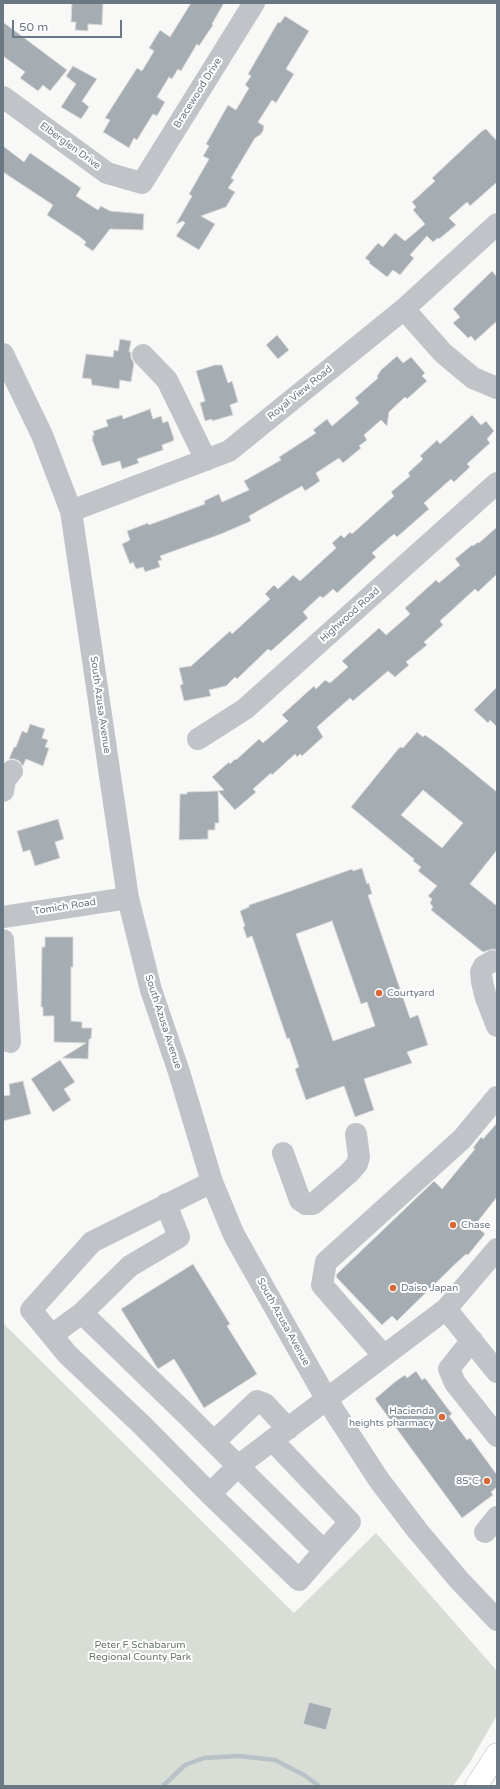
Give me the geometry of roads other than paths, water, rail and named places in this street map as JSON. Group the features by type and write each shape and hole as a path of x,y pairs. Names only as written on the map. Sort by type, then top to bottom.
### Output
{"main road":[{"path":"476,1786 497,1754"}],"street":[{"name":"Bracewood Drive","path":"142,183 254,3"},
{"name":"Elberglen Drive","path":"3,97 107,173 142,183"},
{"name":"Royal View Road","path":"71,511 228,451 404,308 497,224"},
{"path":"404,308 443,353 473,378 497,388"},
{"name":"South Azusa Avenue","path":"3,354 42,435 71,511 128,898 151,990 179,1072 212,1182 234,1235 327,1400 379,1480 417,1530 459,1580 497,1620"},
{"path":"142,355 167,380 206,460"},
{"name":"Highwood Road","path":"198,739 245,709 497,483"},
{"path":"3,791 5,780 12,771"},
{"name":"Tomich Road","path":"3,917 128,898"},
{"path":"3,940 10,1042"},
{"path":"493,961 484,966 481,972 486,998 497,1026"},
{"path":"383,1355 322,1285 326,1262 462,1139 497,1097"},
{"path":"283,1153 300,1200 306,1204 313,1204 349,1173 357,1164 359,1157 356,1134"},
{"path":"212,1182 92,1242 31,1310 67,1354 143,1426 210,1494 299,1580 350,1522 280,1435 265,1404 257,1401 214,1442"},
{"path":"52,1336 82,1313 130,1266 179,1237 166,1204"},
{"path":"210,1494 238,1466 327,1400 383,1355 446,1309 497,1249"},
{"path":"446,1309 497,1372"},
{"path":"82,1313 324,1551"},
{"path":"472,1340 449,1369 455,1383 497,1436"}],"waterway":[{"path":"163,1786 185,1765 204,1758 239,1756 275,1760 304,1775 319,1786"}],"place":[{"name":"Courtyard","path":"379,993"},
{"name":"Chase","path":"453,1225"},
{"name":"Daiso Japan","path":"393,1288"},
{"name":"Hacienda heights pharmacy","path":"442,1417"},
{"name":"85°C","path":"487,1481"}],"park label":[{"name":"Peter F Schabarum Regional County Park","path":"140,1650"}]}
